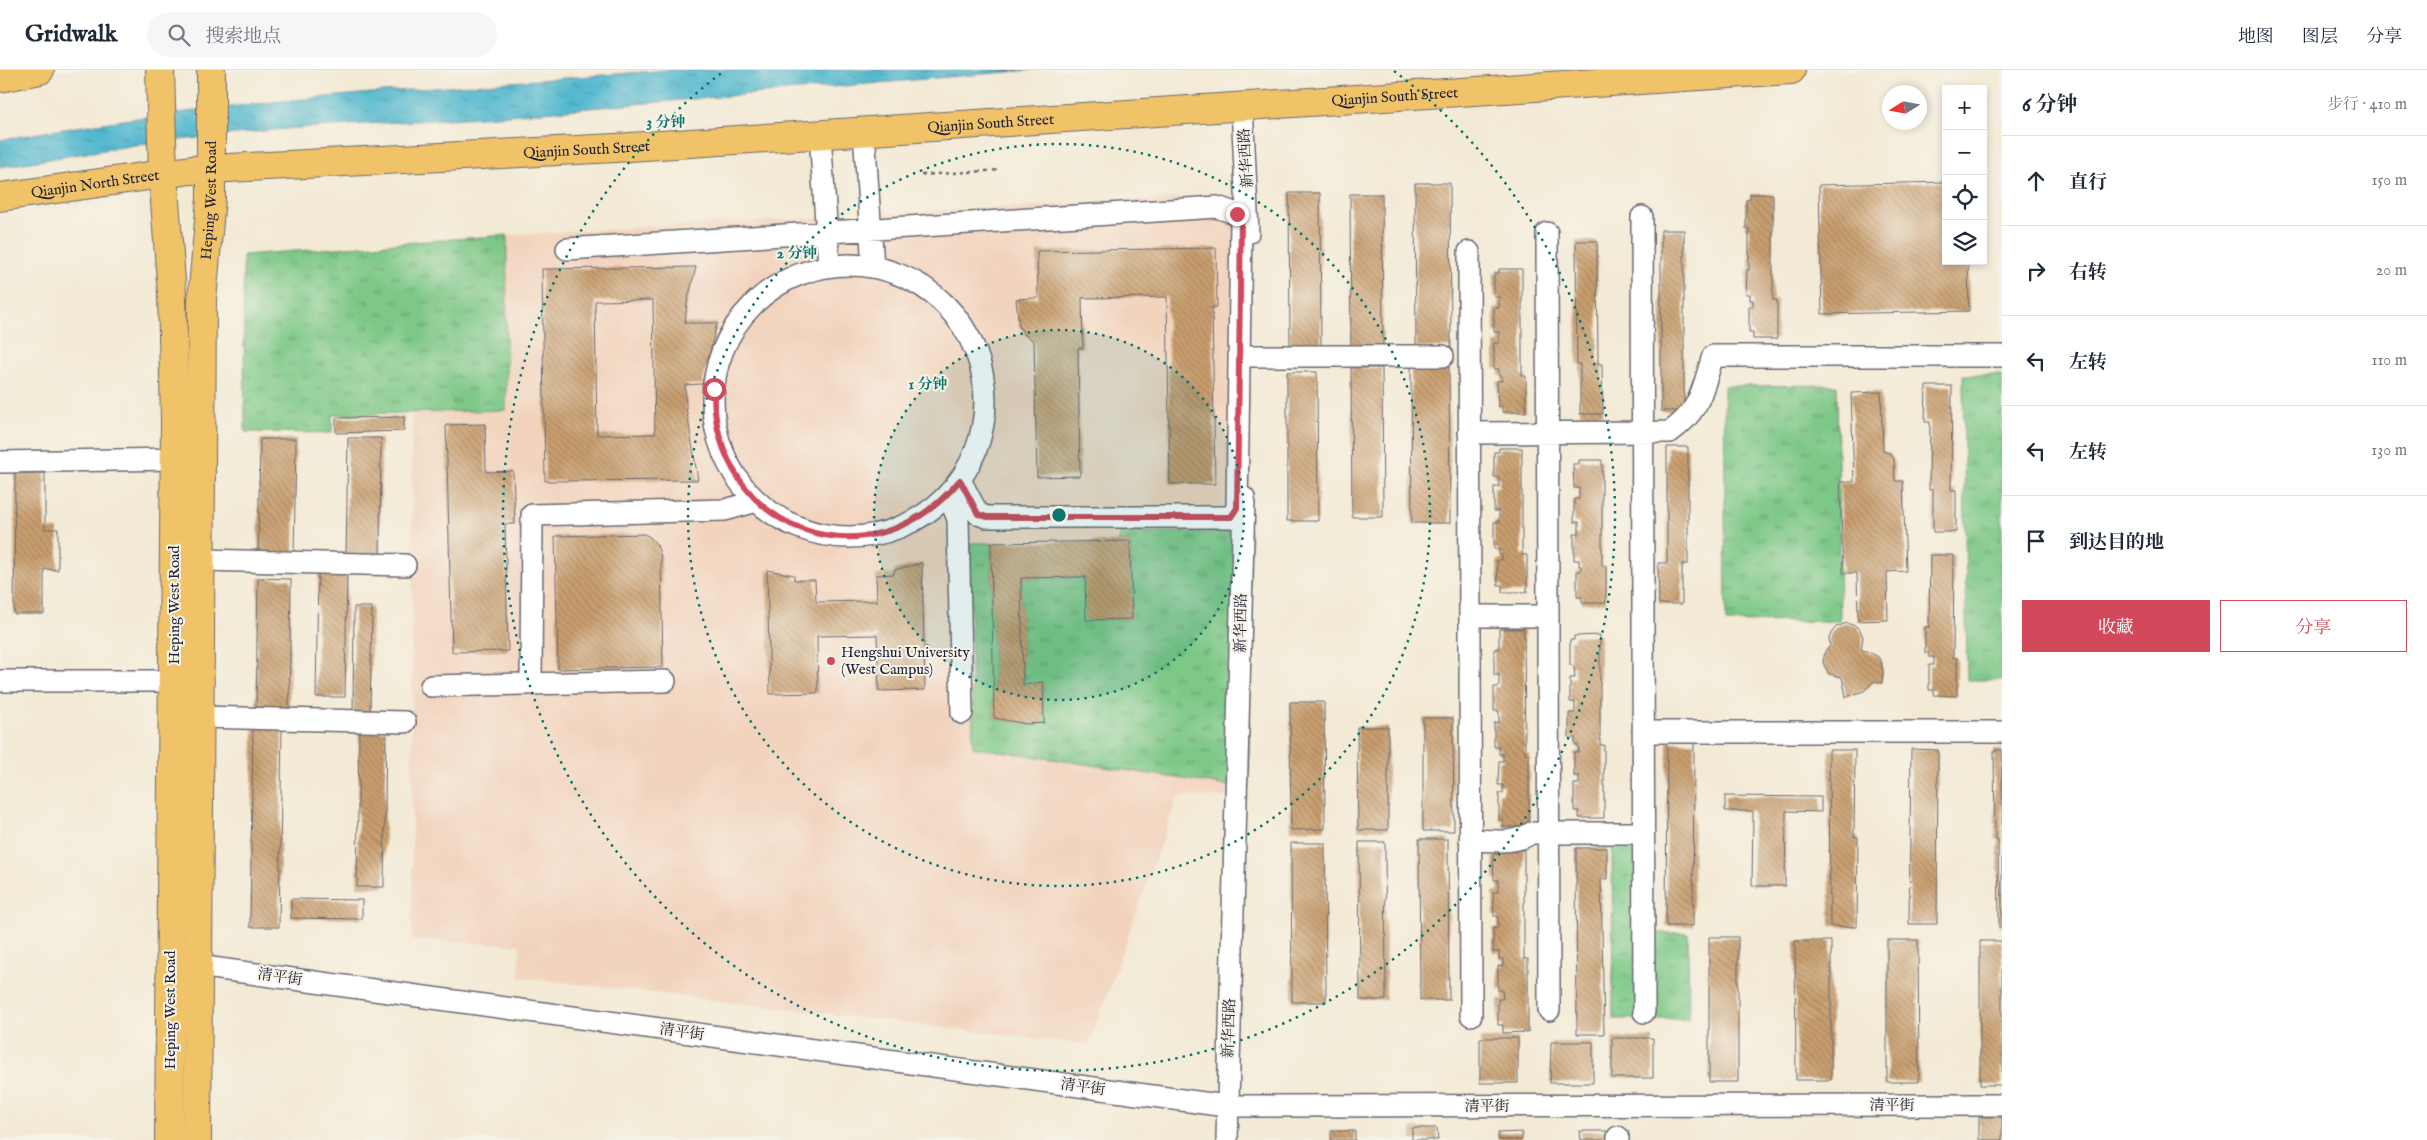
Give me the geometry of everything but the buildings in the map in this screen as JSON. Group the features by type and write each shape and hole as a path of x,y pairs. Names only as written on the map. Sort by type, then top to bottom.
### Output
{"main road":[{"path":"0,78 40,70"},
{"name":"Qianjin South Street","path":"201,170 615,148 1791,70"},
{"name":"Heping West Road","path":"197,1140 202,560 202,300 211,198 201,170 211,141 211,79"},
{"name":"Heping West Road","path":"161,80 163,174 172,294 175,459 169,1140"},
{"name":"Qianjin North Street","path":"0,197 201,170"}],"street":[{"name":"新华西路","path":"1227,1140 1226,1106 1236,840 1247,356 1249,206 1242,106"},
{"path":"864,131 873,267"},
{"path":"820,134 828,266"},
{"path":"567,249 1217,208 1237,214 1241,220 1237,508 1231,517 987,517 978,514 954,487"},
{"path":"1642,217 1644,1012"},
{"path":"1547,234 1549,1010"},
{"path":"1469,252 1471,1015"},
{"path":"854,264 873,267 908,278 938,297 962,324 978,357 985,392 982,429 970,464 954,487 927,512 903,526 867,536 848,537 812,532 794,526 778,517 757,501 737,479 721,445 714,408 716,371 730,335 752,305 782,282 799,274 828,266 854,264"},
{"path":"1247,356 1443,356"},
{"path":"1470,433 1670,432 1685,421 1693,412 1700,397 1713,356 2002,356"},
{"path":"0,462 175,459"},
{"path":"954,487 958,519 962,713"},
{"path":"531,684 532,515 725,510 757,501"},
{"path":"202,560 405,565"},
{"path":"1470,616 1548,616"},
{"path":"0,681 173,682"},
{"path":"431,686 665,681"},
{"path":"200,717 405,722"},
{"path":"1643,732 2002,732"},
{"path":"1470,840 1514,840 1524,838 1531,833 1643,833"},
{"name":"清平街","path":"171,962 1226,1106 2002,1105"}],"path":[{"path":"921,175 1000,170"}],"shaded area":[{"name":"Hengshui University (West Campus)","path":"1251,194 1249,798 1178,796 1089,1045 519,977 520,945 412,940 412,414 506,410 507,235"}],"green space":[{"path":"507,235 506,410 332,415 332,433 245,432 243,255"},
{"path":"1963,375 2002,375 2002,680 1967,680"},
{"path":"1837,385 1840,621 1726,622 1724,386"},
{"path":"1119,532 1250,532 1249,789 973,747 970,543 991,543 994,718 1027,724 1043,723 1043,683 1023,685 1021,578 1085,577 1086,620 1131,619 1130,541 1119,541"},
{"path":"1612,842 1638,842 1639,1019 1613,1019"},
{"path":"1652,933 1688,933 1689,1019 1652,1019"}],"water":[{"path":"668,70 1030,70 496,116 284,129 141,144 0,167 0,140 83,126 166,114 333,96"}],"place":[{"name":"Hengshui University (West Campus)","path":"831,661"}],"route":[{"path":"714,389 716,427 721,445 737,479 762,506 794,526 812,532 830,536 867,536 903,526 919,518 934,507 960,480 978,514 987,517 1231,517 1237,508 1241,220 1237,214"}]}
